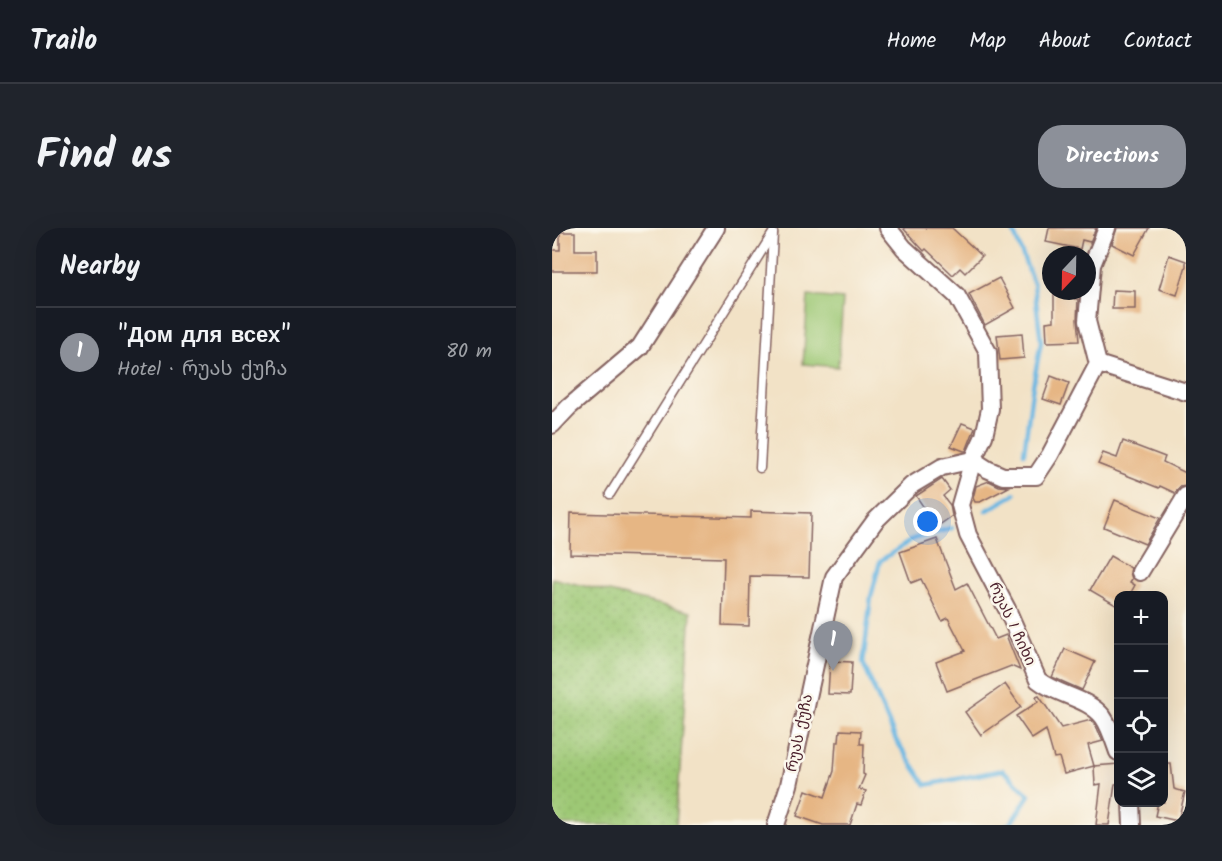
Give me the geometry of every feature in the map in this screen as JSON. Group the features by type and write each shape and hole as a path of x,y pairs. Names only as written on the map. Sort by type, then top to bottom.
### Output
{"street":[{"path":"552,425 569,407 640,348 716,228"},
{"name":"რუას I ჩიხი","path":"888,228 904,248 957,296 988,352 990,409 984,436 973,460 960,505 968,535 1007,609 1038,680 1047,687 1091,705 1104,719 1114,741"},
{"path":"973,460 1003,476 1036,476 1050,455 1098,364 1087,321 1092,266 1107,228"},
{"path":"1098,364 1186,392"},
{"name":"რუას ქუჩა","path":"776,825 789,785 834,577 875,520 912,484 942,467 973,460"},
{"path":"1140,572 1186,496"},
{"path":"1131,807 1131,825"}],"lane":[{"path":"760,468 773,230"},
{"path":"610,494 773,230"}],"green space":[{"path":"808,296 843,299 838,367 803,364"},
{"path":"552,578 691,612 676,825 552,825"}],"building":[{"path":"903,228 952,228 982,256 965,273 960,268 953,275 926,249 924,251"},
{"path":"1049,228 1096,228 1090,242 1082,240 1081,246 1046,242"},
{"path":"1117,228 1149,228 1134,255 1112,244"},
{"path":"560,232 575,232 575,250 597,250 597,271 552,271 552,250 560,250"},
{"path":"1169,255 1186,261 1177,295 1159,289"},
{"path":"999,278 1015,308 985,325 969,294"},
{"path":"1113,290 1135,291 1135,309 1112,309"},
{"path":"1054,300 1078,300 1079,341 1047,342 1046,322 1054,321"},
{"path":"1022,333 1024,358 1000,360 997,335"},
{"path":"1051,376 1069,383 1061,405 1043,399"},
{"path":"962,423 975,428 966,451 951,446"},
{"path":"1123,441 1165,457 1163,462 1186,473 1186,486 1180,487 1175,493 1098,464 1103,453 1117,458"},
{"path":"942,479 950,490 943,496 950,505 952,516 928,533 915,516 925,509 916,496"},
{"path":"989,481 999,486 1009,487 980,502 975,502 973,498 976,486"},
{"path":"1115,500 1160,518 1145,544 1104,527"},
{"path":"751,511 811,513 809,577 750,576 749,626 722,625 724,558 570,554 571,513 751,518"},
{"path":"937,539 956,589 967,583 996,639 1006,635 1020,670 1011,666 947,691 936,662 965,651 948,618 942,621 921,579 911,583 900,552"},
{"path":"1110,556 1131,568 1130,582 1135,585 1132,591 1114,591 1114,604 1090,590"},
{"path":"1065,649 1095,662 1082,690 1052,677"},
{"path":"830,661 852,662 850,695 828,694"},
{"path":"1005,684 1021,707 981,735 965,712"},
{"path":"1039,696 1061,728 1091,720 1095,724 1103,741 1088,745 1094,766 1064,774 1059,757 1054,758 1046,730 1032,739 1016,716 1038,702 1036,697"},
{"path":"840,730 861,731 860,744 864,744 863,774 865,775 859,789 866,791 861,805 857,804 850,825 823,825 797,816 806,790 825,797 834,771 836,742 839,742"},
{"path":"1114,764 1114,791 1109,825 1096,825 1101,784 1095,785 1094,766"},
{"path":"1168,764 1171,764 1174,789 1185,792 1178,821 1155,816 1157,807 1168,807"}],"waterway":[{"path":"1012,228 1034,284 1041,342 1024,453"},
{"path":"986,511 1015,494"},
{"path":"952,528 913,539 880,561 871,597 863,663 896,740 926,785 1003,770 1029,795 1011,823 1007,825"}],"place":[{"name":"\"Дом для всех\"","path":"833,671"}]}
